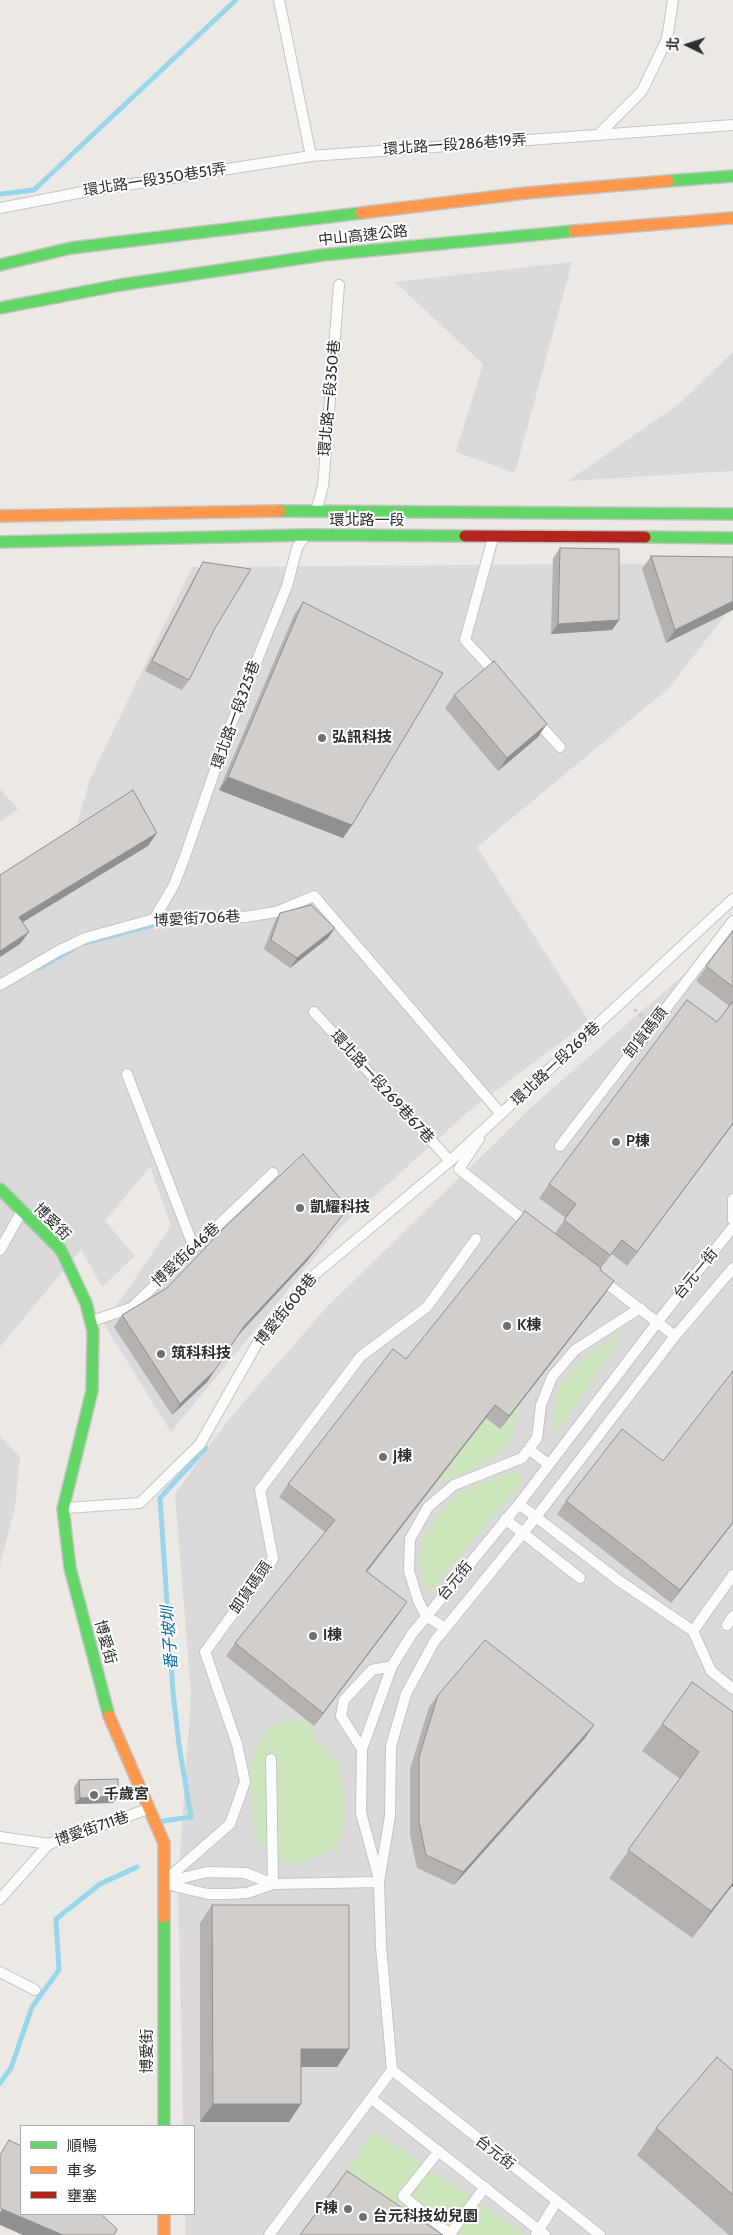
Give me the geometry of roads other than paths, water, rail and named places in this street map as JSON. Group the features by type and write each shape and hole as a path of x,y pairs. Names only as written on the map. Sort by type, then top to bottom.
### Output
{"main road":[{"name":"中山高速公路","path":"0,265 90,246 526,193 733,176"},
{"name":"中山高速公路","path":"0,308 120,285 323,255 521,235 733,218"},
{"name":"環北路一段","path":"0,542 311,523 733,514"},
{"name":"環北路一段","path":"0,516 311,523 493,537 733,538"},
{"name":"博愛街","path":"0,1189 61,1250 86,1302 93,1331 92,1391 63,1509 70,1568 111,1724 164,1843 164,2125"},
{"path":"164,2215 164,2235"}],"lane":[{"path":"280,0 311,156"},
{"path":"599,134 642,91 667,39 673,0"},
{"name":"環北路一段286巷19弄","path":"311,156 733,125"},
{"name":"環北路一段350巷51弄","path":"0,208 88,191 311,156"},
{"name":"環北路一段350巷","path":"311,523 323,486 339,285"},
{"name":"環北路一段325巷","path":"154,919 174,885 230,728 287,586 297,548 311,523"},
{"path":"493,537 465,640 503,683"},
{"path":"528,712 560,747"},
{"name":"博愛街706巷","path":"0,985 58,950 84,938 154,919 244,916 276,912 314,896"},
{"name":"環北路一段269巷","path":"314,896 501,1114 733,899"},
{"name":"卸貨碼頭","path":"560,1146 733,921"},
{"name":"環北路一段269巷67巷","path":"314,1012 450,1161"},
{"path":"126,1074 194,1248"},
{"name":"博愛街608巷","path":"63,1509 140,1503 200,1444 262,1335 313,1276 450,1161 501,1114"},
{"path":"486,1128 459,1169 539,1232"},
{"name":"博愛街646巷","path":"91,1321 131,1308 273,1173"},
{"path":"733,1199 733,1220"},
{"path":"0,1250 21,1212"},
{"name":"台元一街","path":"658,1321 733,1227"},
{"name":"卸貨碼頭","path":"163,1883 230,1824 245,1782 237,1744 205,1652 273,1559 260,1490 361,1356 427,1307 476,1240"},
{"name":"台元一街","path":"675,1336 733,1268"},
{"path":"594,1273 675,1336"},
{"path":"445,1628 426,1616 418,1600 409,1571 410,1539 428,1507 454,1485 522,1458 537,1438 541,1405 552,1377 575,1350 640,1308"},
{"name":"台元街","path":"380,1882 361,1813 362,1749 392,1666 426,1616 519,1504 658,1321"},
{"name":"台元街","path":"600,2235 392,2070 381,1946 380,1882 390,1816 391,1746 406,1694 434,1642 536,1517 675,1336"},
{"path":"529,1449 548,1465"},
{"path":"519,1504 618,1580 693,1631 711,1671 733,1689"},
{"path":"505,1519 580,1578"},
{"path":"693,1631 733,1575"},
{"path":"362,1749 341,1716 344,1700 372,1670 392,1666"},
{"path":"271,1758 272,1884"},
{"name":"博愛街711巷","path":"0,1899 49,1844 149,1809"},
{"path":"0,1838 49,1844"},
{"path":"163,1883 208,1872 246,1873 272,1884"},
{"path":"163,1883 208,1894 229,1894 248,1893 272,1884 380,1882"},
{"path":"0,1972 35,1990"},
{"path":"269,2235 392,2070"},
{"path":"372,2099 485,2187 540,2233 557,2201"},
{"path":"439,2151 403,2196 450,2234 485,2187"}],"waterway":[{"path":"0,194 34,190 236,0"},
{"path":"85,943 156,924 172,924"},
{"path":"39,968 73,949"},
{"name":"番子坡圳","path":"163,1821 191,1817 179,1745 173,1692 160,1498 206,1448"},
{"name":"番子坡圳","path":"0,2083 11,2068 32,2007 59,1970 56,1919 100,1884 137,1867"}],"place":[{"name":"弘訊科技","path":"322,738"},
{"name":"P棟","path":"616,1142"},
{"name":"凱耀科技","path":"300,1208"},
{"name":"K棟","path":"507,1326"},
{"name":"筑科科技","path":"161,1354"},
{"name":"J棟","path":"383,1457"},
{"name":"I棟","path":"313,1636"},
{"name":"千歲宮","path":"94,1795"},
{"name":"F棟","path":"348,2209"},
{"name":"台元科技幼兒園","path":"363,2217"}]}
